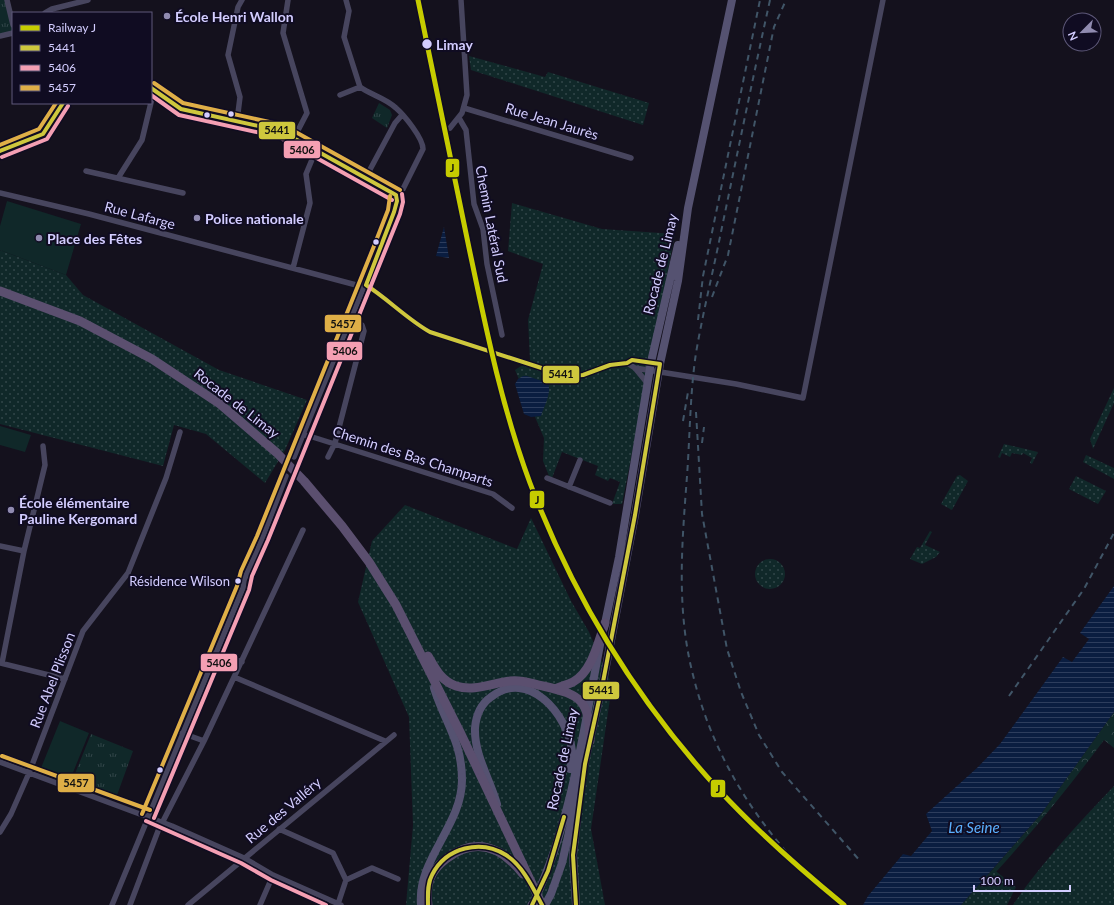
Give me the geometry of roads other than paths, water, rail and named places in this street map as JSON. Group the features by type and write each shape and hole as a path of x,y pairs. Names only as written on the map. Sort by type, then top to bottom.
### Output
{"main road":[{"name":"Rocade de Limay","path":"545,905 551,894 562,863 590,741 635,515 655,367 669,281 688,208 732,0"},
{"name":"Rocade de Limay","path":"0,291 80,321 116,338 152,358 220,404 277,453 342,526 369,562 410,631"},
{"name":"Rocade de Limay","path":"535,905 552,860 565,813 619,557 648,384 655,367"},
{"path":"555,689 574,682 583,674 589,665 605,623"},
{"path":"410,631 501,818 534,890 535,905"},
{"path":"410,631 439,674 449,683 456,686 470,689 520,680 575,696 587,711 590,741"},
{"path":"421,905 420,894 422,881 434,852 456,812 462,781 460,753 455,736 438,701 430,673"},
{"path":"501,818 492,788 480,759 475,728 478,714 488,699 502,690 513,688 526,689 545,699 561,718 568,732 572,751 565,813"},
{"path":"576,905 573,855 585,764"},
{"path":"428,905 427,894 430,876 436,868 453,854 468,847 489,848 505,855 512,861 534,890"}],"street":[{"path":"7,0 12,22"},
{"path":"47,12 52,9 88,0"},
{"path":"237,121 240,97 228,55 238,7 242,0"},
{"path":"288,0 282,33 307,113 294,138"},
{"path":"346,0 349,11 344,37 360,87 396,108 422,141 423,149 403,189 396,195"},
{"path":"450,128 459,118 464,108 467,95 461,0"},
{"path":"366,285 380,294 416,324 430,332 560,374 571,376 583,375 610,365 627,363 632,360 655,367 803,398 884,0"},
{"path":"0,36 12,33"},
{"path":"340,95 360,87"},
{"path":"153,89 179,108 275,129 394,192 396,195 397,201 394,212 366,285 350,320 294,457"},
{"path":"0,151 43,134 62,104"},
{"path":"118,178 142,140 150,104"},
{"name":"Rue Jean Jaurès","path":"464,108 632,158"},
{"path":"366,178 387,138 402,115"},
{"name":"Chemin Latéral Sud","path":"459,118 466,130 474,204 483,229 487,264 502,335"},
{"path":"293,268 310,203 306,174 316,150"},
{"path":"86,171 182,193"},
{"name":"Rue Lafarge","path":"0,193 89,214 360,286 366,285"},
{"path":"328,457 335,443 364,332 362,325 350,320"},
{"path":"627,363 635,368 648,384"},
{"path":"635,368 655,367"},
{"name":"Rue Abel Plisson","path":"0,832 11,814 29,773 83,631 128,573 166,478 180,432"},
{"name":"Chemin des Bas Champarts","path":"303,434 493,494 512,508"},
{"path":"43,446 45,465 24,551 1,663 65,679"},
{"path":"570,487 580,460"},
{"path":"112,905 286,476"},
{"path":"547,478 610,503"},
{"path":"130,905 158,831 204,741 303,530"},
{"path":"0,546 24,551"},
{"path":"215,653 242,662"},
{"path":"234,678 385,740"},
{"path":"182,733 204,741"},
{"name":"Rue des Valléry","path":"188,905 385,740 394,735"},
{"path":"0,762 163,822 244,858 273,875 339,904 346,880 334,853 279,829"},
{"path":"346,880 372,868 398,879"},
{"path":"260,905 273,875"}],"water":[{"path":"444,227 449,258 436,256"},
{"path":"523,376 548,383 549,391 541,416 531,417 524,414 515,384 518,379"},
{"name":"La Seine","path":"1114,586 1114,712 1041,814 961,905 863,905 868,896 903,854 911,856 932,831 926,814 978,767 1000,744 1063,657 1072,662 1089,639 1080,633"}],"railway":[{"path":"698,320 703,276 760,0"},
{"path":"770,0 696,353 691,399 683,526 682,601 684,625 693,675 710,729 721,754 734,779 765,825 801,868"},
{"path":"712,297 728,255 774,27 786,0"},
{"path":"683,421 688,392"},
{"path":"696,412 702,514 727,649 741,692 759,735 782,772 861,862"},
{"path":"702,443 704,427"},
{"path":"1009,696 1084,589 1114,533"}],"rail line":[{"name":"J","path":"418,0 494,364 510,424 530,483 566,566 610,646 635,684 689,756 733,805 764,835 795,864 844,905"}],"place":[{"name":"École Henri Wallon","path":"167,16"},
{"name":"Limay","path":"427,44"},
{"name":"Police nationale","path":"197,218"},
{"name":"Place des Fêtes","path":"39,238"},
{"name":"École élémentaire Pauline Kergomard","path":"11,510"},
{"name":"Résidence Wilson","path":"238,581"}]}
